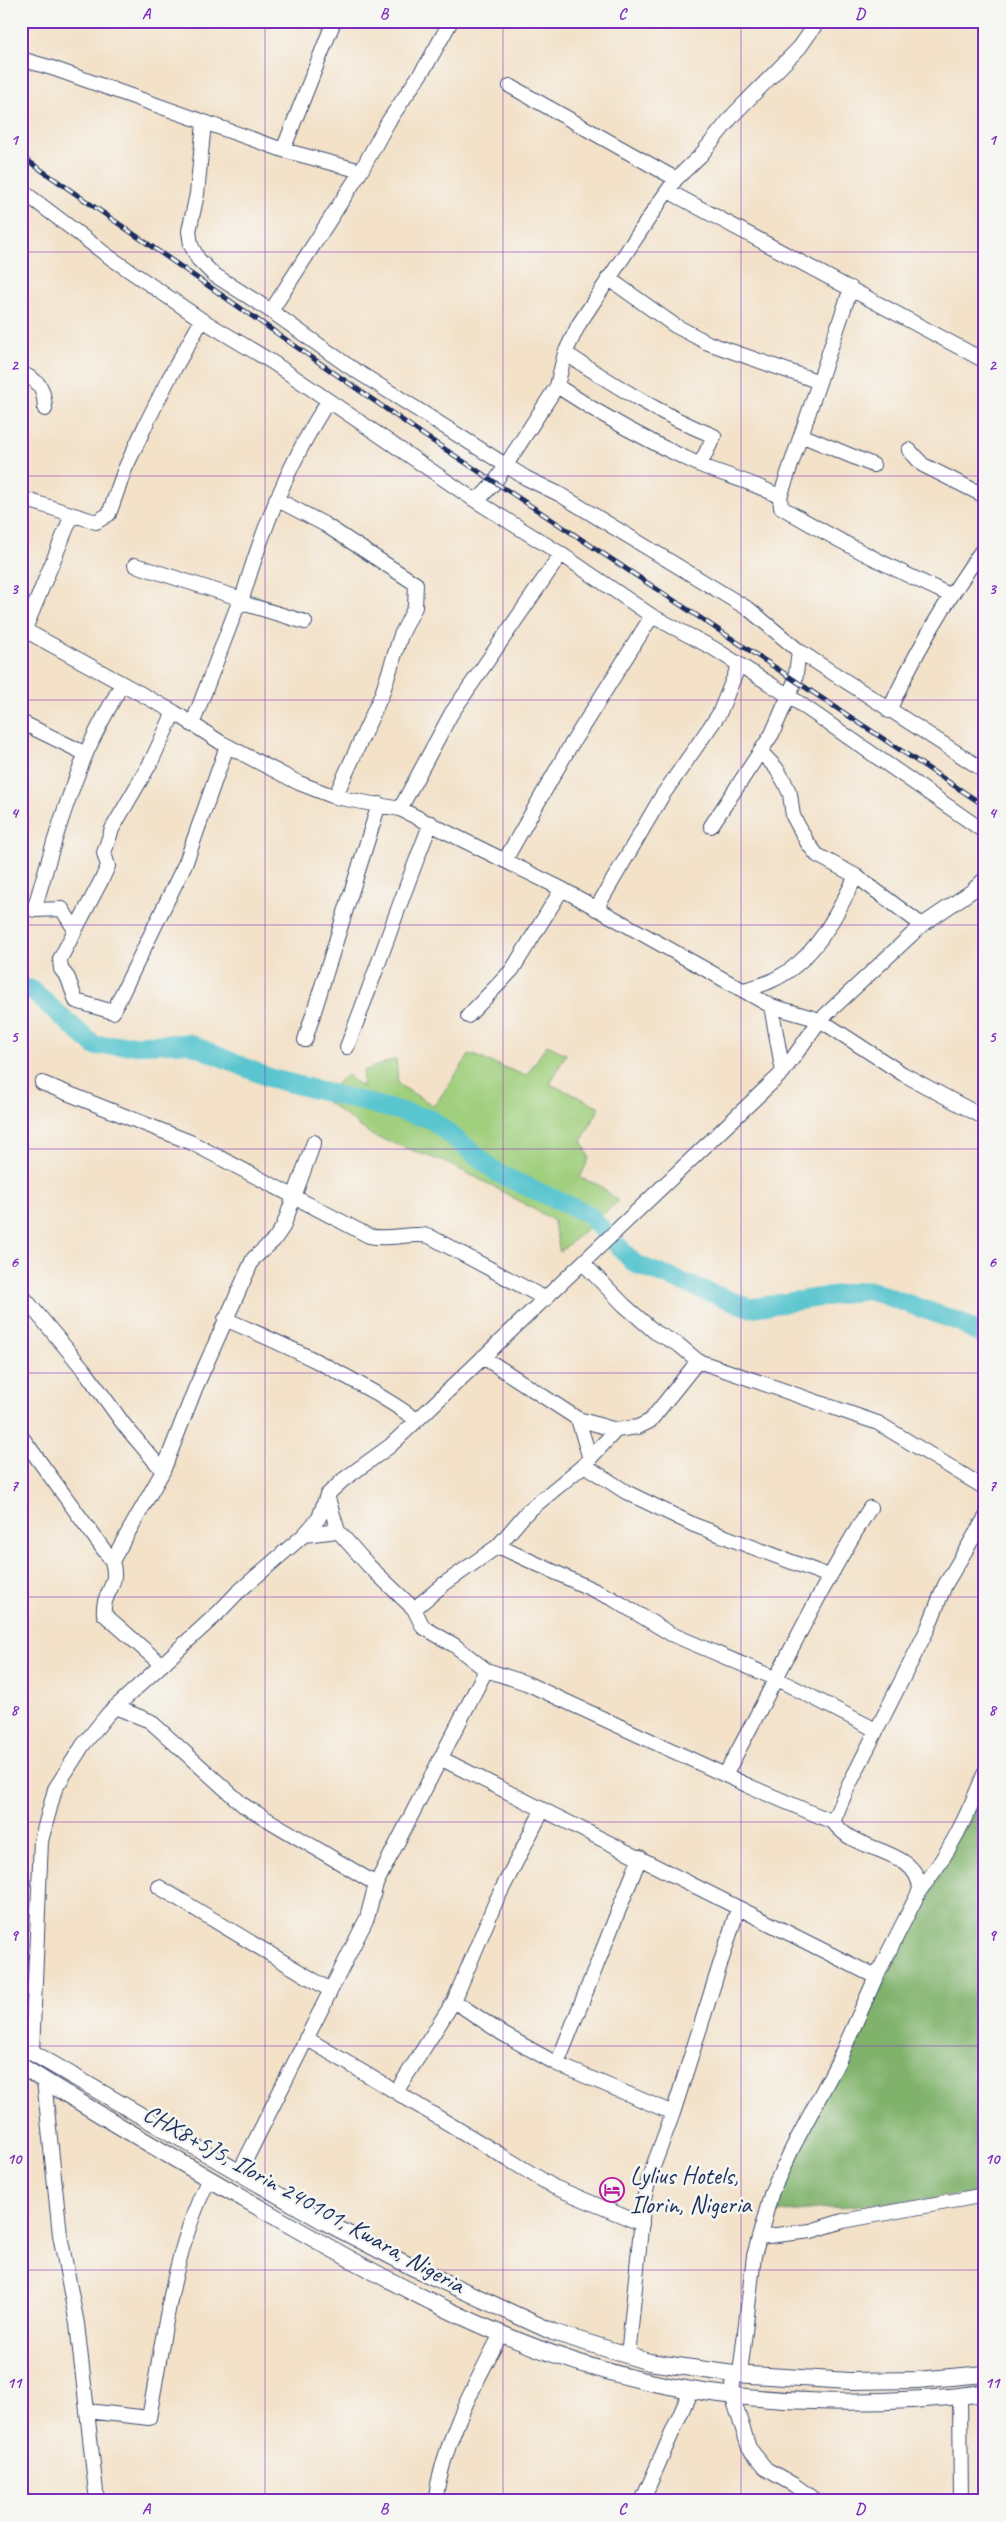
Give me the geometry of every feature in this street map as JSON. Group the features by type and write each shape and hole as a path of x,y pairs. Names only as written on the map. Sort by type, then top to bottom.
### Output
{"main road":[{"name":"CHX8+5J5, Ilorin 240101, Kwara, Nigeria","path":"26,2049 240,2171 323,2221 498,2309 553,2332 649,2362 737,2374 850,2381 917,2380 985,2374"},
{"name":"CHX8+5J5, Ilorin 240101, Kwara, Nigeria","path":"21,2066 209,2179 399,2286 501,2334 600,2368 641,2380 691,2390 732,2395 854,2401 985,2393"}],"street":[{"path":"283,150 334,21"},
{"path":"271,311 361,172 388,122 427,64 450,21"},
{"path":"474,500 482,496 506,464 557,386 565,353 579,324 676,179 800,47 818,21"},
{"path":"21,59 52,68 283,150 361,172"},
{"path":"510,86 676,179"},
{"path":"204,123 197,194 190,231 191,245 198,259 214,274 271,311 347,365 526,478 560,494 750,610 798,651 985,771"},
{"path":"21,190 108,256 202,320 272,362 474,500 561,554 652,616 713,648 789,696 985,832"},
{"path":"668,191 851,288 985,362"},
{"path":"608,278 674,325 708,343 817,381"},
{"path":"851,288 817,381 780,497 781,507 861,553 950,595"},
{"path":"21,498 96,522 109,514 125,469 147,422 202,320"},
{"path":"565,353 633,396 692,427 714,436 700,465"},
{"path":"21,373 37,382 44,391 45,409"},
{"path":"557,386 589,408 660,446 700,465 769,490 780,497"},
{"path":"192,725 240,601 276,499 304,440 328,401"},
{"path":"801,435 873,465"},
{"path":"909,450 923,465 985,496"},
{"path":"276,499 324,524 416,584 415,607 401,635 382,694 335,797"},
{"path":"72,515 23,628 174,712 227,746 298,783 335,797 400,808 562,889 771,1006 820,1020 903,1074 985,1118"},
{"path":"889,710 910,664 950,595 985,546"},
{"path":"400,808 451,714 561,554"},
{"path":"135,565 305,622"},
{"path":"506,860 569,748 652,616"},
{"path":"711,826 772,734 795,680 798,651"},
{"path":"596,909 662,796 719,714 739,665"},
{"path":"75,930 62,909 34,910 45,876 54,837 86,754 122,684"},
{"path":"174,712 151,762 112,829 104,853 108,866 106,871 60,959 61,969 68,978 76,1001 113,1012 186,862 227,746"},
{"path":"21,722 86,754"},
{"path":"761,752 776,768 784,781 790,794 793,816 807,842 817,855 856,876 922,925"},
{"path":"305,1040 379,804"},
{"path":"347,1047 384,952 399,903 431,824"},
{"path":"744,990 773,981 798,964 830,927 856,876"},
{"path":"26,2049 41,1841 55,1789 83,1745 115,1708 237,1593 304,1535 319,1518 327,1495 390,1446 783,1072 820,1020 922,925 972,891 985,879"},
{"path":"468,1016 512,970 562,889"},
{"path":"771,1006 783,1072"},
{"path":"42,1083 190,1142 369,1236 383,1239 408,1234 428,1236 546,1298"},
{"path":"112,1561 163,1471 225,1319 253,1259 274,1240 282,1227 314,1142"},
{"path":"583,1263 636,1316 655,1332 679,1345 698,1361 878,1423 985,1488"},
{"path":"21,1294 85,1371 125,1426 163,1471"},
{"path":"225,1319 300,1352 382,1395 417,1420"},
{"path":"483,1357 578,1419 616,1430 638,1427 650,1421 698,1361"},
{"path":"578,1419 587,1462 626,1492 694,1524 829,1576"},
{"path":"414,1609 444,1584 498,1546 527,1512 587,1462 616,1430"},
{"path":"21,1436 112,1561 116,1578 105,1599 104,1614 162,1665"},
{"path":"327,1495 338,1531 369,1566 414,1609 423,1627 454,1645 486,1670 534,1687 725,1775 833,1822 841,1831 853,1839 907,1863 915,1871 920,1881 920,1890"},
{"path":"725,1775 777,1679 829,1576 870,1508"},
{"path":"833,1822 876,1730 907,1672 945,1585 985,1518"},
{"path":"304,1535 338,1531"},
{"path":"498,1546 613,1599 671,1634 777,1679 876,1730"},
{"path":"240,2171 367,1918 376,1884 442,1759 486,1670"},
{"path":"115,1708 150,1721 243,1805 376,1884"},
{"path":"442,1759 542,1811 640,1857 876,1977"},
{"path":"816,2501 794,2485 766,2469 749,2448 732,2395 759,2237 772,2191 794,2145 838,2062 876,1977 920,1890 935,1872 968,1815 985,1772"},
{"path":"396,2092 454,2001 496,1902 542,1811"},
{"path":"556,2064 640,1857"},
{"path":"159,1887 330,1990"},
{"path":"628,2356 642,2224 650,2175 673,2113 738,1908"},
{"path":"454,2001 503,2034 556,2064 673,2113"},
{"path":"306,2038 554,2187 642,2224"},
{"path":"44,2080 60,2235 77,2324 97,2501"},
{"path":"87,2411 149,2418 179,2258 197,2203 209,2179"},
{"path":"759,2237 811,2231 851,2219 985,2195"},
{"path":"435,2501 445,2451 461,2413 501,2334"},
{"path":"642,2501 691,2390"},
{"path":"960,2396 961,2501"}],"green space":[{"path":"547,1045 566,1054 550,1084 600,1107 582,1140 589,1158 580,1178 599,1185 618,1201 560,1252 553,1220 447,1163 373,1136 320,1097 347,1075 362,1087 363,1071 396,1059 398,1084 434,1106 470,1054 526,1076"},
{"path":"985,1786 985,2193 766,2214 920,1890"}],"waterway":[{"path":"21,988 30,989 95,1046 188,1043 270,1078 431,1119 499,1174 588,1214 635,1264 750,1308 869,1290 960,1322 985,1337"}],"railway":[{"path":"21,156 425,436 985,806"}],"place":[{"name":"Lylius Hotels, Ilorin, Nigeria","path":"612,2190"}]}
